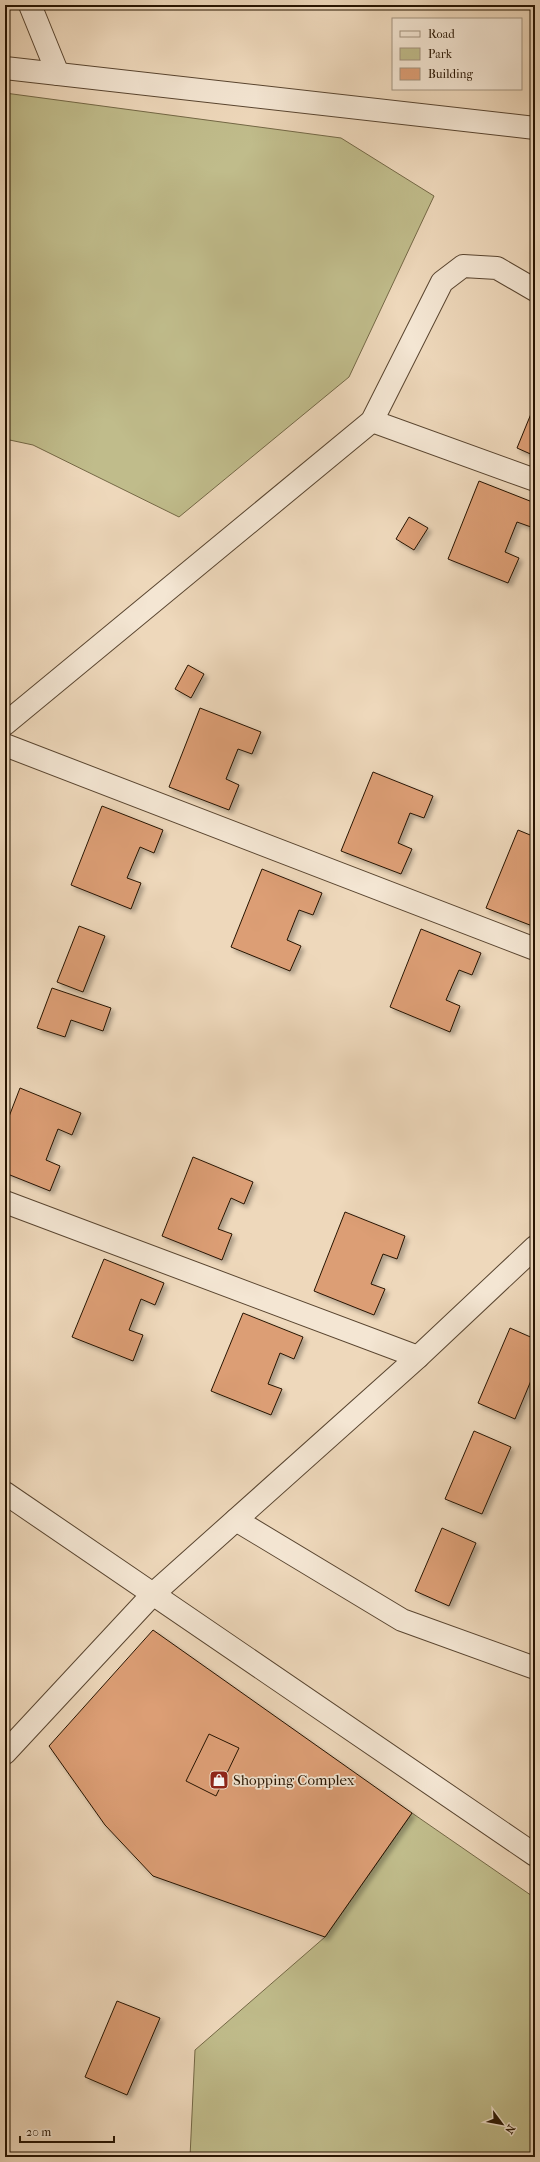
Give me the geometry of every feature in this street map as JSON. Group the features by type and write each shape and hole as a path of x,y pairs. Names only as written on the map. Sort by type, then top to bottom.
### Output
{"street":[{"path":"30,5 58,74"},
{"path":"5,68 535,128"},
{"path":"5,724 372,421 442,282 463,266 497,268 535,290"},
{"path":"372,421 535,480"},
{"path":"5,745 535,949"},
{"path":"5,1202 418,1357"},
{"path":"5,1753 153,1594 418,1357 535,1246"},
{"path":"5,1493 535,1854"},
{"path":"236,1520 402,1620 535,1668"}],"green space":[{"path":"5,93 341,138 434,196 349,377 179,517 33,445 5,439"},
{"path":"412,1813 535,1898 535,2157 190,2157 195,2050 325,1937"}],"building":[{"path":"535,404 535,456 517,448"},
{"path":"479,481 535,503 535,516 531,527 517,522 505,552 519,558 508,583 448,559"},
{"path":"409,517 428,528 414,550 396,539"},
{"path":"188,665 204,674 191,698 175,689"},
{"path":"200,708 261,732 252,754 238,749 226,779 239,785 229,810 169,787"},
{"path":"373,772 433,796 424,818 410,813 398,843 412,849 401,874 341,851"},
{"path":"102,806 163,830 154,853 140,847 127,878 141,883 131,909 71,885"},
{"path":"518,830 535,837 535,927 486,908"},
{"path":"262,869 322,893 313,915 299,910 287,940 301,946 290,971 231,947"},
{"path":"79,926 105,936 83,992 57,982"},
{"path":"421,929 481,953 472,975 459,970 446,1000 460,1006 450,1032 390,1007"},
{"path":"52,988 111,1008 103,1031 71,1020 65,1037 37,1028"},
{"path":"20,1088 81,1113 72,1135 58,1129 46,1160 60,1166 50,1191 5,1173 5,1127"},
{"path":"193,1157 253,1182 244,1204 231,1198 218,1229 232,1234 222,1260 162,1236"},
{"path":"345,1212 405,1236 397,1259 383,1254 371,1284 385,1289 374,1315 314,1291"},
{"path":"104,1259 164,1283 155,1305 141,1299 129,1330 143,1335 133,1361 72,1337"},
{"path":"243,1313 303,1337 294,1359 280,1353 268,1384 282,1389 271,1415 211,1391"},
{"path":"510,1328 535,1339 535,1371 515,1419 478,1403"},
{"path":"474,1431 511,1447 482,1514 445,1499"},
{"path":"442,1528 476,1543 449,1606 415,1591"},
{"name":"Shopping Complex","path":"153,1630 412,1813 325,1937 153,1876 105,1825 49,1746"},
{"path":"209,1734 239,1748 216,1796 186,1781"},
{"path":"117,2001 160,2018 127,2095 85,2077"}],"place":[{"name":"Shopping Complex","path":"219,1780"}]}
